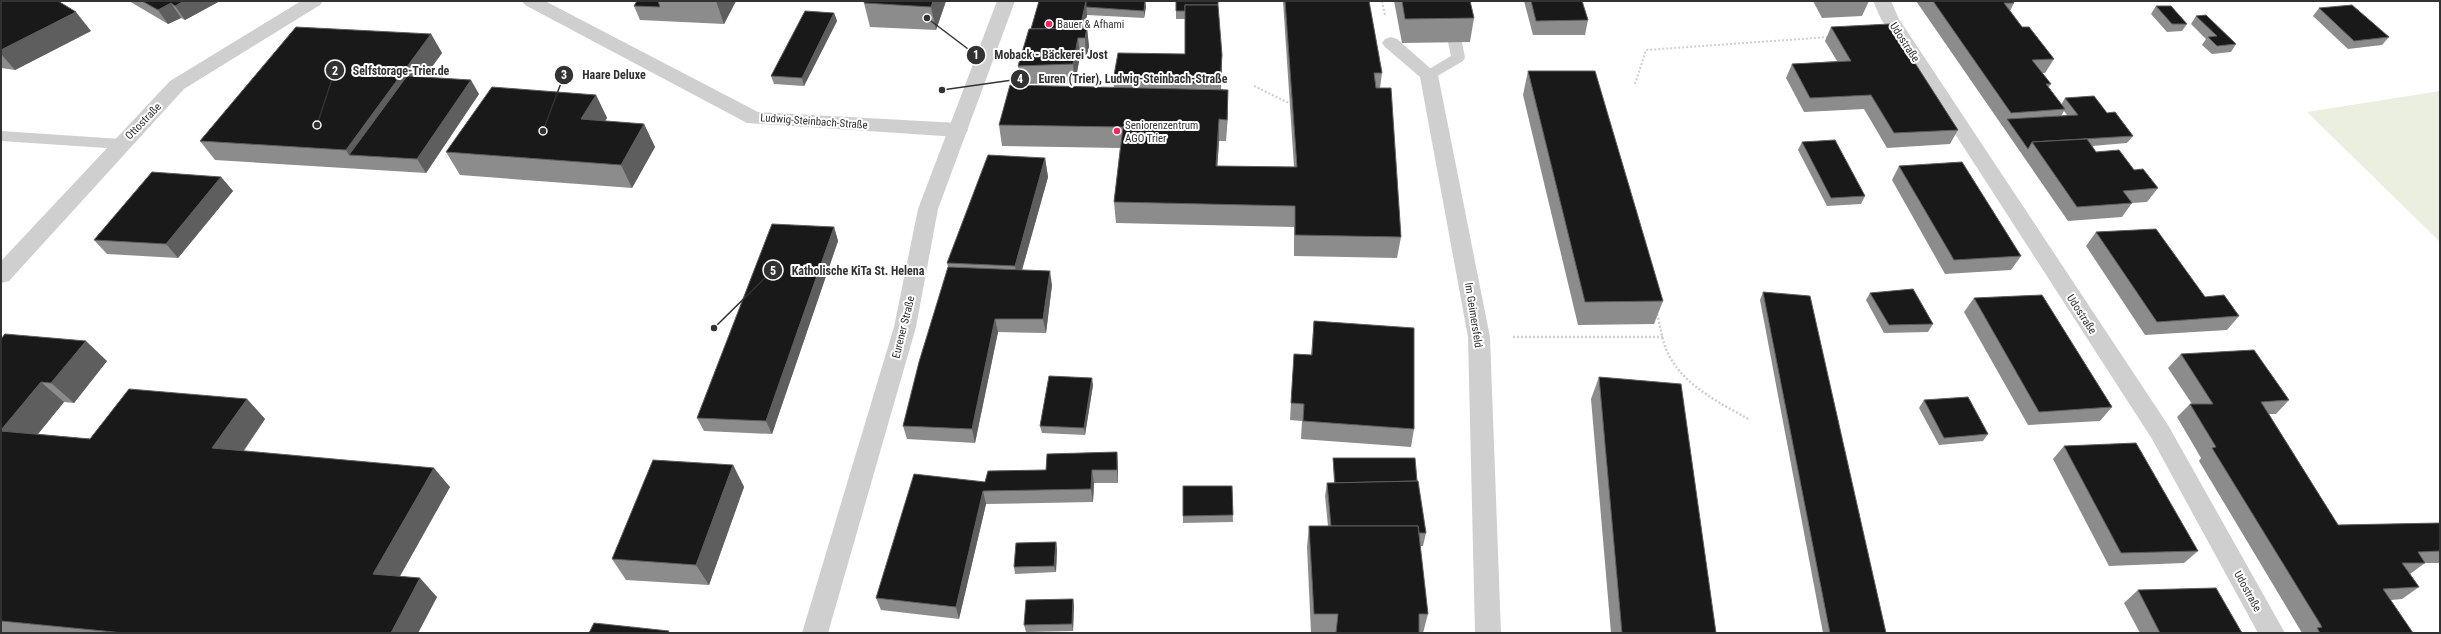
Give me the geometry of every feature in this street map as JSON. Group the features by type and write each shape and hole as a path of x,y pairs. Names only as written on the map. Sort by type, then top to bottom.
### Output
{"street":[{"name":"Ottostraße","path":"1,275 177,85 314,1"},
{"name":"Ludwig-Steinbach-Straße","path":"531,1 754,118 958,130"},
{"name":"Eurener Straße","path":"816,633 905,327 928,209 1006,1"},
{"name":"Udostraße","path":"1882,1 1890,19 2160,432 2272,633"},
{"path":"1391,43 1429,75"},
{"name":"Im Geimersfeld","path":"1429,75 1479,336 1488,633"}],"lane":[{"path":"1429,75 1458,58 1454,42"},
{"path":"1,136 121,144"}],"path":[{"path":"1635,84 1646,50 1831,37"},
{"path":"1254,86 1291,104"},
{"path":"1655,306 1663,337 1672,360 1692,381 1716,400 1750,420"},
{"path":"1479,336 1663,337"}],"green space":[{"path":"2440,91 2440,242 2307,112"}],"building":[{"path":"1,1 58,1 76,12 1,50"},
{"path":"142,1 184,1 175,6 171,3 158,10"},
{"path":"637,1 658,1 660,7 634,6"},
{"path":"865,1 933,1 931,7 864,3"},
{"path":"1039,1 1086,1 1080,28 1031,29"},
{"path":"1086,1 1145,1 1144,11 1086,7"},
{"path":"1176,1 1218,1 1218,5 1185,5 1185,11 1176,11"},
{"name":"Seniorenzentrum AGO Trier","path":"1285,1 1369,1 1382,73 1374,73 1376,88 1391,88 1401,237 1295,235 1295,206 1114,202 1123,127 999,125 1010,85 1228,90 1227,120 1219,119 1216,166 1297,167"},
{"path":"1402,1 1470,1 1474,18 1405,19"},
{"path":"1531,1 1582,1 1588,20 1536,21"},
{"path":"1933,1 2013,1 2014,3 2004,3 2022,27 2029,27 2054,59 2032,60 2051,84 2046,84 2065,109 2011,113"},
{"path":"1185,5 1218,5 1222,55 1220,84 1113,81 1118,53 1185,54"},
{"path":"2352,5 2389,37 2354,41 2319,8"},
{"path":"2156,6 2171,6 2187,24 2172,24"},
{"path":"805,11 834,13 802,78 771,76"},
{"path":"2206,15 2236,44 2217,46 2208,37 2217,36 2196,16"},
{"path":"1890,24 1958,130 1894,133 1871,95 1810,98 1792,64 1851,61 1831,27"},
{"path":"296,27 431,34 346,150 200,141"},
{"path":"1087,28 1085,38 1078,38 1073,64 1018,66 1029,29"},
{"path":"1528,71 1595,71 1663,301 1585,302"},
{"path":"407,76 471,80 417,159 349,155"},
{"path":"492,87 596,95 581,119 644,124 621,165 446,152"},
{"path":"2094,96 2107,113 2115,112 2133,136 2032,142 2028,149 2007,119 2078,115 2065,98"},
{"path":"2087,139 2096,152 2119,150 2134,170 2143,169 2158,188 2123,191 2132,203 2077,207 2032,142"},
{"path":"1835,140 1865,196 1831,198 1802,142"},
{"path":"988,155 1045,158 1015,266 947,263"},
{"path":"1962,162 2021,256 1954,260 1899,166"},
{"path":"152,172 221,177 166,244 94,240"},
{"path":"772,224 834,227 766,421 697,418"},
{"path":"2156,229 2205,297 2224,295 2239,316 2157,322 2096,232"},
{"path":"948,267 1050,271 1043,319 995,319 972,429 903,426 919,362"},
{"path":"1913,289 1933,324 1889,325 1870,293"},
{"path":"1763,292 1810,296 1886,633 1830,633"},
{"path":"2042,295 2112,407 2039,412 1974,298"},
{"path":"1314,321 1414,328 1414,429 1303,421 1304,404 1291,403 1294,354 1312,355"},
{"path":"5,334 86,341 51,383 41,382 1,430 1,339"},
{"path":"2254,350 2289,400 2261,402 2338,525 2440,523 2440,551 2418,552 2425,563 2402,563 2419,587 2383,589 2413,633 2320,633 2317,628 2322,627 2212,448 2216,447 2190,404 2213,404 2181,354"},
{"path":"1049,376 1092,378 1084,428 1040,426"},
{"path":"1599,377 1681,384 1716,633 1622,633"},
{"path":"129,389 247,399 212,448 434,468 373,574 420,578 391,633 124,633 1,621 1,431 90,439"},
{"path":"1968,397 1988,434 1944,438 1924,400"},
{"path":"2136,443 2198,551 2121,553 2064,446"},
{"path":"1117,452 1117,470 1092,470 1091,489 983,491 956,607 876,598 914,474 985,482 988,471 1046,470 1047,454"},
{"path":"1333,458 1415,458 1417,481 1335,483"},
{"path":"653,460 733,465 696,565 612,559"},
{"path":"1418,481 1426,533 1419,533 1418,526 1331,526 1327,483"},
{"path":"1183,486 1232,486 1233,515 1183,516"},
{"path":"1309,526 1418,526 1428,614 1419,614 1419,633 1336,633 1338,614 1314,614"},
{"path":"1056,542 1054,566 1014,567 1016,543"},
{"path":"2216,588 2242,633 2160,633 2138,590"},
{"path":"1073,599 1072,624 1024,625 1026,600"},
{"path":"594,623 669,631 668,633 589,633"}],"place":[{"name":"Moback - Bäckerei Jost","path":"927,18"},
{"name":"Bauer & Afhami","path":"1049,24"},
{"name":"Euren (Trier), Ludwig-Steinbach-Straße","path":"942,90"},
{"name":"Selfstorage-Trier.de","path":"317,125"},
{"name":"Haare Deluxe","path":"543,131"},
{"name":"Seniorenzentrum AGO Trier","path":"1117,131"},
{"name":"Katholische KiTa St. Helena","path":"714,328"}]}
